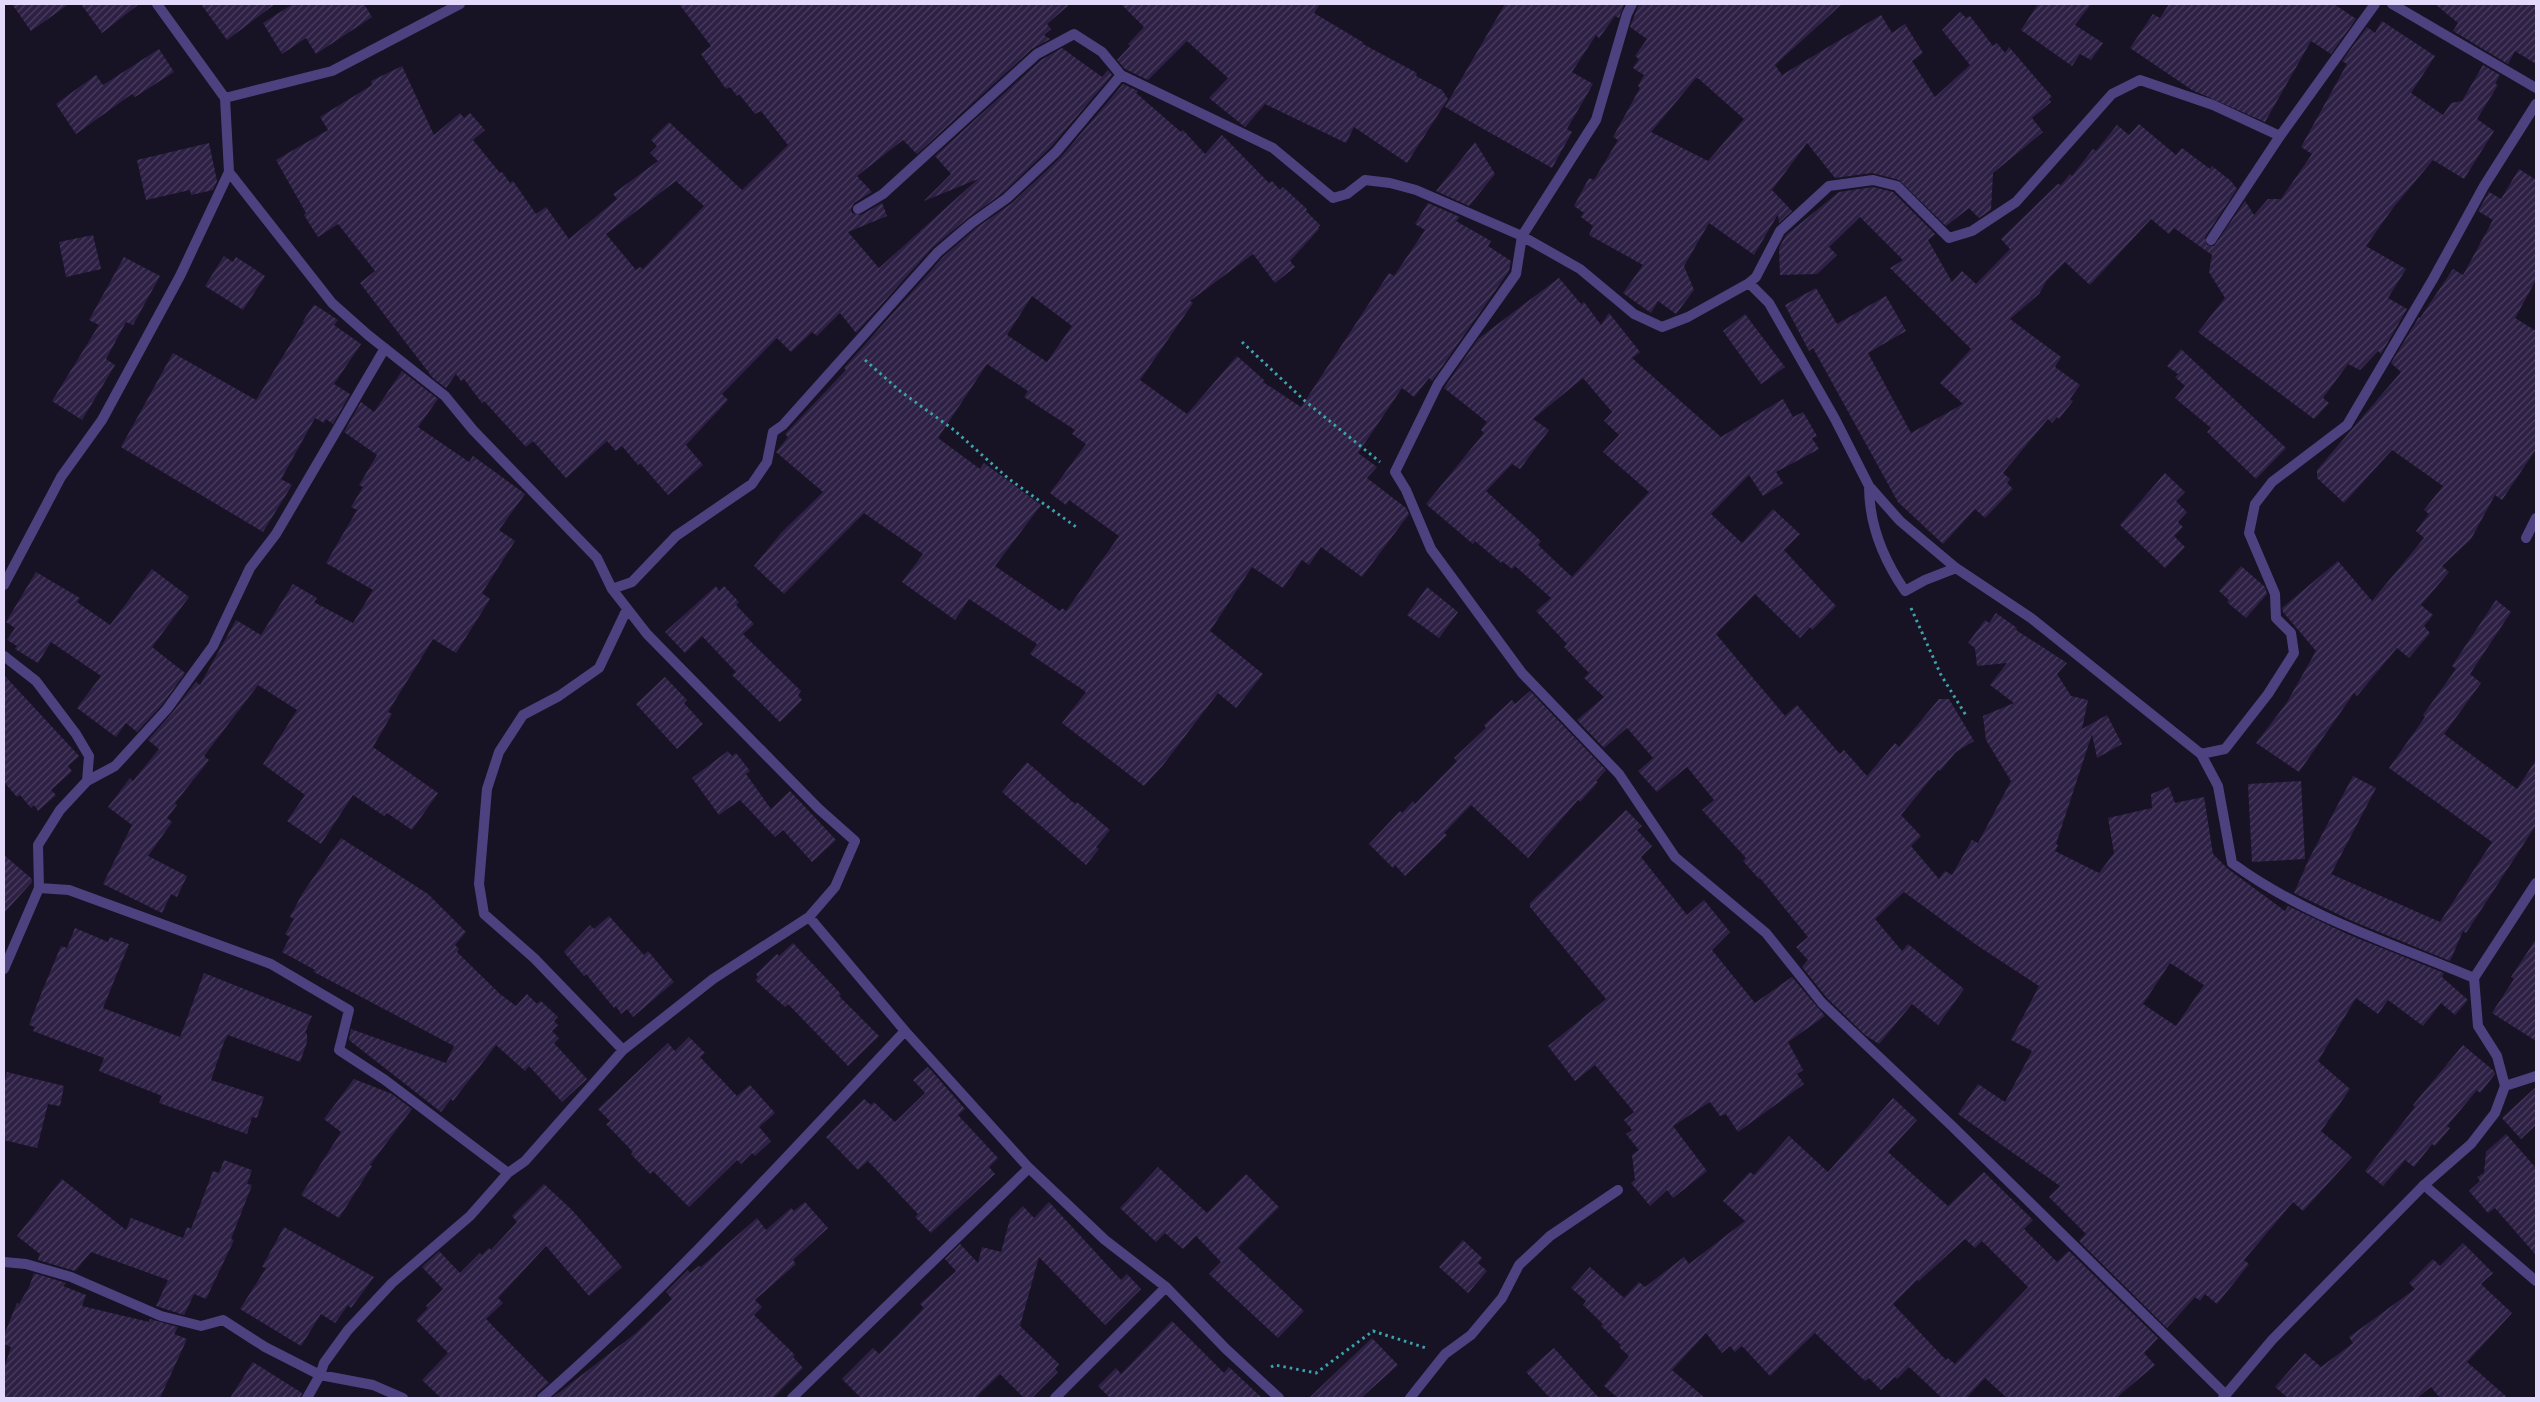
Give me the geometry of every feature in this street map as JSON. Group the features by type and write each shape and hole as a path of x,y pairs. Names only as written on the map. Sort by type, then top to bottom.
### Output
{"street":[{"path":"4,585 61,477 102,420 180,276 228,172 225,98 157,4"},
{"path":"225,98 332,71 460,4"},
{"path":"1632,4 1627,14 1596,120 1522,236 1516,274 1438,384 1395,472 1406,490 1431,549 1522,674 1619,774 1675,857 1766,933 1822,1003 1952,1126 2225,1396 2272,1340 2424,1185 2471,1144 2495,1113 2505,1086 2498,1056 2478,1026 2474,978 2536,883"},
{"path":"2211,240 2280,136 2374,4"},
{"path":"2392,4 2536,88"},
{"path":"858,209 883,194 1037,54 1074,34 1102,52 1121,75 1273,148 1333,198 1347,194 1365,180 1390,183 1416,190 1522,236 1580,269 1634,314 1662,327 1688,318 1749,283 1756,277 1780,231 1829,186 1873,180 1897,186 1949,238 1972,231 2016,202 2112,94 2140,80 2213,106 2280,136"},
{"path":"612,589 632,582 676,536 752,484 767,462 773,432 783,425 938,252 972,223 1007,198 1056,152 1121,75"},
{"path":"2201,754 2225,749 2268,694 2294,653 2291,633 2276,618 2275,594 2249,534 2255,504 2272,482 2347,425 2433,279 2484,186 2536,104"},
{"path":"228,172 332,303 445,396 472,430 597,558 612,589 647,634 819,809 854,841 834,887 809,917 713,979 623,1050 524,1161 508,1173 470,1216 392,1283 348,1330 324,1363 320,1375 307,1398"},
{"path":"1749,283 1774,310 1835,419 1869,486 1900,521 1956,568 2038,624 2201,754 2218,786 2232,863 2265,887 2328,917 2474,978"},
{"path":"4,969 39,888 38,845 60,810 87,781 115,766 167,709 213,646 250,568 276,534 385,348"},
{"path":"1869,486 1869,505 1879,544 1889,568 1905,591 1925,580 1956,568"},
{"path":"2526,538 2536,518"},
{"path":"623,1050 534,958 484,914 479,884 487,789 499,752 523,715 559,696 599,668 628,609"},
{"path":"4,656 36,681 76,734 89,756 87,781"},
{"path":"39,888 69,890 270,964 349,1010 339,1050 385,1080 508,1173"},
{"path":"809,917 905,1031 1029,1168 1105,1240 1166,1287 1279,1398"},
{"path":"542,1398 578,1367 734,1211 905,1031"},
{"path":"2505,1086 2536,1076"},
{"path":"792,1398 1029,1168"},
{"path":"2424,1185 2536,1281"},
{"path":"1410,1398 1445,1354 1471,1335 1502,1298 1519,1264 1550,1236 1618,1190"},
{"path":"4,1262 26,1264 71,1277 160,1316 201,1326 222,1320 265,1347 320,1375 373,1385 404,1398"},
{"path":"1055,1398 1166,1287"}],"path":[{"path":"1242,342 1305,401 1374,458 1395,472"},
{"path":"852,348 900,391 954,430 1009,480 1080,529"},
{"path":"1905,591 1917,626 1941,675 1966,717"},
{"path":"1255,1376 1275,1365 1316,1373 1373,1330 1445,1354"}],"building":[{"path":"12,4 69,4 31,31"},
{"path":"81,4 139,4 102,33"},
{"path":"201,4 275,4 227,40"},
{"path":"293,4 364,4 372,17 316,54 306,38 282,54 263,23"},
{"path":"679,4 1070,4 1047,24 1051,29 1044,35 1050,39 1032,49 917,154 903,140 857,176 872,192 854,203 851,209 852,213 861,215 882,203 887,216 848,232 879,268 978,179 924,201 951,174 935,156 1041,60 1062,48 1102,77 1108,70 1112,75 1051,147 1003,193 968,218 933,247 856,333 840,313 817,336 812,332 791,352 777,338 722,394 728,400 686,445 703,465 668,495 622,446 616,451 607,441 566,478 533,441 526,447 484,401 482,403 464,379 461,381 456,374 446,388 433,378 360,283 375,271 338,224 318,237 304,215 306,213 276,160 328,130 320,117 372,85 371,81 402,66 434,135 460,113 464,118 470,113 485,130 473,140 500,173 502,172 510,183 513,181 536,214 546,207 569,239 617,199 613,194 658,161 650,153 657,146 651,140 669,122 742,190 788,145 761,111 755,114 739,94 737,96 730,87 726,89 701,54 711,46","holes":["676,181 704,206 643,269 640,267 636,270 606,234"]},
{"path":"1121,4 1320,4 1314,13 1363,44 1417,73 1416,76 1442,90 1448,99 1407,163 1354,127 1346,143 1265,104 1245,127 1209,98 1228,78 1187,41 1148,80 1125,69 1117,60 1130,46 1128,44 1144,27"},
{"path":"1505,4 1624,4 1619,18 1615,16 1599,38 1596,35 1572,72 1593,84 1567,129 1572,132 1552,168 1445,107"},
{"path":"1639,4 1842,4 1775,65 1782,75 1881,15 1892,33 1905,24 1923,53 1912,61 1935,97 1970,65 1942,30 1960,12 1966,18 1970,16 1993,46 1997,43 2005,53 2009,47 2052,97 2049,99 2051,102 2032,118 2043,132 1993,173 1991,210 1979,218 1969,208 1946,226 1899,180 1872,173 1835,178 1807,143 1772,190 1792,211 1779,223 1778,214 1754,255 1709,223 1684,266 1694,290 1676,314 1658,301 1651,313 1623,293 1643,265 1589,235 1593,226 1581,217 1584,213 1574,206 1589,178 1594,180 1618,140 1613,137 1640,88 1638,86 1644,75 1633,68 1639,59 1635,56 1647,39 1630,27","holes":["1696,78 1744,119 1708,161 1651,132"]},
{"path":"2038,4 2091,4 2075,25 2103,43 2091,60 2080,54 2072,66 2021,30"},
{"path":"2169,4 2334,4 2356,19 2331,54 2311,41 2265,122 2192,90 2130,48 2153,14 2160,18"},
{"path":"2435,4 2536,4 2536,64 2515,51 2508,64 2453,31 2458,23"},
{"path":"2382,21 2435,56 2411,93 2443,115 2451,103 2462,101 2483,65 2500,75 2495,84 2498,85 2477,119 2494,131 2464,179 2433,160 2393,208 2366,246 2406,269 2388,298 2407,309 2381,354 2378,351 2360,370 2348,364 2323,398 2329,403 2314,419 2198,332 2225,298 2209,272 2212,255 2174,228 2169,234 2151,219 2090,285 2065,262 2047,280 2039,294 2010,319 2061,357 2055,367 2080,385 2070,399 2073,401 2059,419 2057,417 2052,423 2048,419 2003,473 2010,479 2007,483 2013,489 1985,518 1975,509 1943,544 1898,502 1813,348 1809,351 1785,305 1816,288 1837,324 1886,296 1906,331 1868,353 1911,433 1963,404 1940,383 1971,349 1890,268 1903,260 1860,217 1829,247 1837,255 1817,274 1780,275 1779,248 1786,235 1839,192 1873,187 1893,192 1935,234 1928,240 1952,282 1962,271 1976,284 2010,249 2001,239 2058,184 2061,185 2070,174 2072,176 2093,149 2096,151 2117,125 2129,135 2139,124 2176,155 2182,148 2210,169 2212,166 2231,181 2237,189 2205,237 2207,245 2214,246 2245,201 2254,215 2268,199 2281,199 2312,154 2301,147 2347,64 2342,61 2367,27 2375,33"},
{"path":"159,49 174,72 135,97 132,94 76,134 56,104 96,75 103,85"},
{"path":"1123,84 1138,91 1136,93 1181,132 1183,130 1205,154 1222,135 1269,183 1272,181 1280,190 1283,187 1307,209 1306,211 1320,225 1319,229 1290,261 1295,267 1275,283 1253,254 1190,301 1193,303 1140,380 1187,414 1237,356 1264,380 1263,382 1301,407 1389,273 1394,276 1425,230 1415,224 1428,203 1460,217 1456,221 1491,241 1488,246 1511,261 1509,271 1432,381 1429,378 1414,397 1402,388 1358,453 1377,467 1367,478 1406,508 1409,514 1362,577 1321,547 1309,565 1302,560 1283,588 1252,567 1210,631 1263,674 1236,708 1218,693 1163,765 1144,786 1062,723 1086,692 1030,654 1037,644 969,599 955,620 902,582 923,554 864,513 784,594 754,566 781,533 823,492 776,452 788,437 785,434 846,370 844,368 943,257 976,228 1012,203 1061,157","holes":["1032,296 1072,326 1047,362 1007,335","987,364 1028,391 1024,397 1075,430 1072,434 1086,444 1050,493 1066,505 1069,500 1119,536 1066,611 1062,608 1060,611 995,566 1041,505 984,463 980,469 938,438"]},
{"path":"1475,142 1495,174 1469,206 1436,191"},
{"path":"209,143 217,181 213,190 191,195 190,190 146,200 137,160"},
{"path":"2519,169 2536,180 2536,280 2515,318 2536,331 2536,449 2502,500 2495,495 2471,539 2442,566 2449,572 2421,605 2433,615 2424,626 2430,633 2409,658 2397,648 2357,696 2354,693 2299,772 2256,743 2286,704 2316,651 2283,612 2282,608 2338,561 2372,601 2424,538 2416,531 2429,514 2424,510 2443,486 2392,450 2344,503 2317,478 2317,470 2401,372 2391,363 2419,317 2453,269 2463,275 2493,220 2478,211 2489,192 2501,199"},
{"path":"93,235 101,269 66,277 59,242"},
{"path":"224,256 233,262 236,257 265,276 243,310 205,286"},
{"path":"124,257 160,276 133,325 126,322 106,359 115,365 82,420 52,401 99,325 89,320"},
{"path":"1559,278 1581,304 1584,302 1601,325 1609,313 1640,352 1632,358 1721,437 1783,399 1793,417 1803,412 1817,436 1812,438 1819,449 1776,472 1783,483 1763,496 1749,475 1711,514 1742,543 1773,509 1800,534 1784,550 1836,606 1812,630 1810,627 1800,638 1755,594 1716,634 1785,716 1797,705 1840,754 1844,750 1867,776 1895,743 1899,747 1939,699 1949,699 1974,741 1956,752 1940,771 1938,770 1901,815 1921,836 1911,846 1939,879 1945,871 1952,875 1972,840 1978,843 2011,781 1986,740 1983,716 2014,703 1990,685 2007,663 1977,666 1975,648 1968,643 1985,620 1989,623 1996,613 2017,628 2016,630 2067,663 2057,674 2071,696 2088,700 2082,729 2107,715 2122,744 2097,758 2092,734 2055,851 2099,873 2114,853 2108,818 2152,808 2151,794 2169,787 2175,803 2204,797 2213,854 2228,869 2285,911 2288,906 2347,934 2444,973 2442,977 2468,1000 2455,1015 2441,1003 2423,1026 2388,1000 2378,1014 2356,998 2318,1061 2350,1089 2321,1131 2352,1157 2303,1211 2293,1202 2244,1260 2249,1264 2217,1304 2205,1294 2200,1301 2195,1297 2167,1328 2079,1241 2086,1234 2049,1197 2060,1186 1958,1114 1978,1084 2005,1102 2032,1051 2011,1040 2039,986 1978,946 1904,892 1875,919 1902,951 1908,944 1964,989 1938,1025 1912,1004 1879,1044 1865,1035 1827,998 1802,967 1808,960 1796,947 1808,937 1760,878 1743,861 1746,858 1702,810 1714,800 1687,767 1657,792 1638,771 1653,758 1627,728 1604,748 1577,720 1604,697 1584,678 1589,673 1564,647 1567,644 1536,611 1551,598 1515,566 1512,569 1502,561 1501,563 1475,541 1473,544 1426,504 1484,433 1481,430 1487,422 1444,388 1478,339","holes":["1583,378 1612,412 1604,421 1619,435 1603,452 1649,492 1572,577 1538,545 1541,541 1486,491 1512,464 1520,469 1549,430 1533,419","2170,963 2204,985 2176,1026 2143,1004"]},
{"path":"315,305 338,320 334,325 361,344 334,384 350,394 333,424 326,419 324,423 315,418 281,479 292,485 263,532 121,447 173,353 256,400 303,321"},
{"path":"1745,314 1785,367 1761,384 1723,331"},
{"path":"2181,349 2286,448 2256,479 2207,432 2211,428 2175,398 2185,386 2175,377 2178,374 2167,366"},
{"path":"402,371 438,399 418,427 469,462 473,456 525,494 499,530 515,541 482,593 490,599 456,653 433,639 388,712 392,714 373,747 438,793 412,830 387,813 384,816 353,795 321,844 287,821 305,795 263,764 297,710 258,685 204,756 209,760 175,803 177,805 167,818 172,822 148,856 187,876 177,897 171,894 162,913 103,884 132,825 108,807 130,778 133,781 159,749 148,740 196,682 200,685 236,620 261,635 293,584 317,598 314,602 353,623 373,590 326,563 357,510 351,507 363,487 359,485 377,455 344,432 361,402 374,412"},
{"path":"2165,473 2185,492 2176,501 2187,512 2178,522 2183,527 2174,536 2185,547 2165,568 2120,525"},
{"path":"2241,566 2265,587 2267,594 2246,618 2227,602 2229,600 2219,591"},
{"path":"152,569 189,597 152,647 185,673 162,705 137,732 126,723 116,737 77,708 101,676 51,642 38,663 15,649 17,646 7,640 15,628 6,622 36,572 80,598 77,602 110,625"},
{"path":"716,586 719,591 724,586 739,602 736,605 754,624 743,634 801,691 798,695 802,700 780,722 732,675 736,672 702,636 685,653 665,632"},
{"path":"1427,587 1458,612 1439,638 1407,615"},
{"path":"2496,600 2511,612 2470,674 2481,683 2444,734 2517,789 2536,760 2536,825 2466,933 2463,931 2450,961 2352,921 2294,893 2309,859 2353,776 2376,788 2331,874 2440,922 2492,842 2389,768 2425,717 2423,715 2456,669 2452,666"},
{"path":"4,675 79,756 68,766 72,771 51,790 56,795 38,811 34,805 31,808 20,795 17,797 4,782"},
{"path":"665,677 687,700 684,703 703,724 677,749 636,704"},
{"path":"1530,691 1606,770 1596,781 1598,782 1580,802 1578,800 1528,858 1471,805 1444,833 1447,835 1405,876 1395,865 1393,868 1369,844 1400,811 1402,813 1413,801 1415,804 1457,761 1454,758 1486,728 1484,725 1512,700 1515,704"},
{"path":"728,751 732,756 736,753 750,771 746,774 771,809 790,791 836,840 812,862 783,830 775,837 740,800 719,815 692,778"},
{"path":"1027,762 1075,804 1077,802 1110,830 1096,847 1099,849 1086,865 1002,792"},
{"path":"2301,781 2305,859 2252,862 2248,784"},
{"path":"1626,810 1642,826 1637,830 1652,846 1641,857 1687,915 1704,900 1730,932 1712,950 1755,1003 1792,977 1825,1016 1788,1042 1803,1070 1797,1074 1804,1084 1738,1132 1726,1114 1720,1116 1710,1102 1673,1126 1707,1171 1673,1198 1667,1190 1650,1206 1631,1183 1635,1180 1632,1155 1639,1150 1626,1134 1632,1130 1624,1120 1634,1112 1595,1065 1575,1081 1548,1046 1606,999 1530,907 1530,903"},
{"path":"341,838 428,894 466,932 455,945 459,949 457,952 500,994 516,1006 527,994 537,1004 541,1001 558,1017 554,1021 558,1025 552,1031 559,1038 554,1043 587,1079 562,1102 529,1066 525,1071 496,1045 453,1101 451,1099 441,1112 349,1040 351,1029 446,1063 454,1046 314,972 315,970 282,952 290,937 285,934 294,919 290,917 302,894"},
{"path":"4,855 32,879 32,882 4,913"},
{"path":"609,916 644,955 648,951 674,982 633,1017 627,1009 621,1014 616,1006 614,1008 586,974 584,976 564,952 590,925 594,929"},
{"path":"75,928 108,942 110,937 129,944 103,1008 180,1037 204,973 312,1016 305,1033 307,1033 307,1042 300,1062 228,1035 224,1042 211,1080 264,1097 257,1118 252,1117 247,1134 159,1103 162,1096 99,1071 104,1058 33,1031 35,1027 29,1025 43,989 61,946 67,948"},
{"path":"2536,939 2536,1041 2492,1013 2514,979 2511,977"},
{"path":"793,943 841,994 839,996 879,1036 848,1066 788,1004 785,1007 755,980 758,977 756,974 777,954 779,956"},
{"path":"689,1037 705,1053 700,1057 737,1096 750,1085 775,1113 759,1127 771,1141 755,1156 752,1153 741,1164 737,1160 689,1207 653,1171 650,1174 631,1154 633,1152 606,1124 610,1121 598,1109 668,1043 675,1051"},
{"path":"2463,1045 2494,1071 2495,1074 2480,1093 2477,1090 2447,1126 2450,1128 2435,1146 2432,1144 2414,1167 2405,1160 2383,1186 2365,1171 2415,1107 2413,1105"},
{"path":"928,1067 965,1109 958,1115 998,1158 989,1167 995,1174 931,1233 915,1217 918,1214 868,1161 858,1170 826,1137 864,1099 871,1105 874,1102 895,1122 925,1093 913,1080"},
{"path":"7,1072 64,1086 60,1106 48,1104 37,1148 4,1140 4,1084"},
{"path":"354,1079 392,1094 412,1109 370,1165 372,1166 339,1218 301,1195 341,1132 324,1119"},
{"path":"2536,1087 2536,1125 2521,1139 2502,1118"},
{"path":"1893,1098 1917,1120 1888,1152 1948,1206 1984,1172 2033,1220 2024,1229 2057,1262 2069,1251 2158,1338 2144,1353 2155,1365 2116,1398 2007,1398 1985,1378 1966,1398 1942,1398 1909,1367 1897,1379 1895,1377 1881,1390 1869,1378 1865,1381 1815,1333 1770,1376 1742,1346 1735,1352 1730,1346 1722,1353 1706,1333 1672,1370 1705,1398 1618,1398 1604,1386 1629,1356 1619,1347 1621,1345 1601,1326 1603,1324 1583,1305 1586,1301 1571,1288 1590,1267 1624,1298 1639,1282 1645,1287 1684,1257 1689,1264 1745,1221 1723,1201 1750,1172 1754,1175 1789,1136 1828,1172","holes":["1965,1239 1975,1248 1982,1241 2028,1287 1955,1364 1948,1358 1946,1360 1893,1304 1917,1280 1919,1281"]},
{"path":"2506,1134 2536,1168 2536,1255 2495,1208 2488,1213 2469,1191 2480,1181 2477,1177 2484,1173 2486,1152"},
{"path":"224,1160 252,1170 247,1184 252,1185 231,1239 234,1240 206,1299 194,1294 184,1315 156,1306 168,1280 91,1252 75,1271 38,1260 40,1254 17,1236 62,1179 126,1230 131,1218 183,1238 187,1227 191,1229 213,1171 219,1173"},
{"path":"1158,1167 1207,1213 1246,1174 1279,1207 1238,1248 1304,1311 1278,1338 1209,1274 1221,1262 1196,1236 1183,1249 1165,1233 1156,1242 1120,1208"},
{"path":"544,1184 572,1210 622,1267 589,1296 546,1246 498,1298 503,1303 486,1319 549,1383 537,1393 535,1398 441,1398 422,1380 448,1353 416,1320 428,1308 426,1306 443,1289 422,1267 439,1251 460,1273 480,1253 482,1255 489,1248 491,1250 517,1222 512,1216"},
{"path":"805,1202 828,1228 793,1260 796,1264 755,1300 762,1307 754,1315 795,1355 793,1357 803,1368 773,1398 552,1398 636,1333 672,1299 666,1292 688,1270 690,1273 699,1266 701,1267 757,1218 766,1230 791,1208 794,1211"},
{"path":"1049,1202 1121,1280 1127,1274 1141,1289 1105,1325 1039,1257 1020,1326 1059,1364 1055,1369 1058,1372 1032,1398 1024,1398 1000,1374 975,1398 861,1398 842,1379 873,1348 879,1354 924,1308 920,1304 956,1271 945,1259 960,1244 978,1263 982,1247 1001,1252 1010,1219 1023,1206 1034,1218"},
{"path":"284,1227 374,1277 351,1308 348,1305 335,1323 321,1314 301,1346 240,1309 266,1268 262,1267"},
{"path":"1463,1240 1482,1258 1478,1263 1487,1271 1468,1293 1439,1267"},
{"path":"2463,1243 2493,1273 2481,1284 2512,1313 2467,1362 2508,1398 2440,1398 2431,1387 2417,1398 2288,1398 2275,1387 2305,1353 2321,1367 2353,1343 2349,1337 2415,1289 2409,1283 2433,1259 2440,1266"},
{"path":"34,1273 66,1283 63,1286 86,1295 82,1306 149,1322 150,1319 178,1327 174,1334 187,1339 160,1398 4,1398 4,1369 11,1347 4,1344 4,1335 17,1303 19,1304 29,1287"},
{"path":"1172,1321 1224,1373 1229,1367 1262,1398 1110,1398 1098,1386 1116,1368 1121,1374"},
{"path":"1372,1338 1398,1365 1361,1398 1309,1398"},
{"path":"1554,1348 1599,1398 1550,1398 1526,1372"},
{"path":"253,1362 302,1393 300,1398 230,1398"}]}
